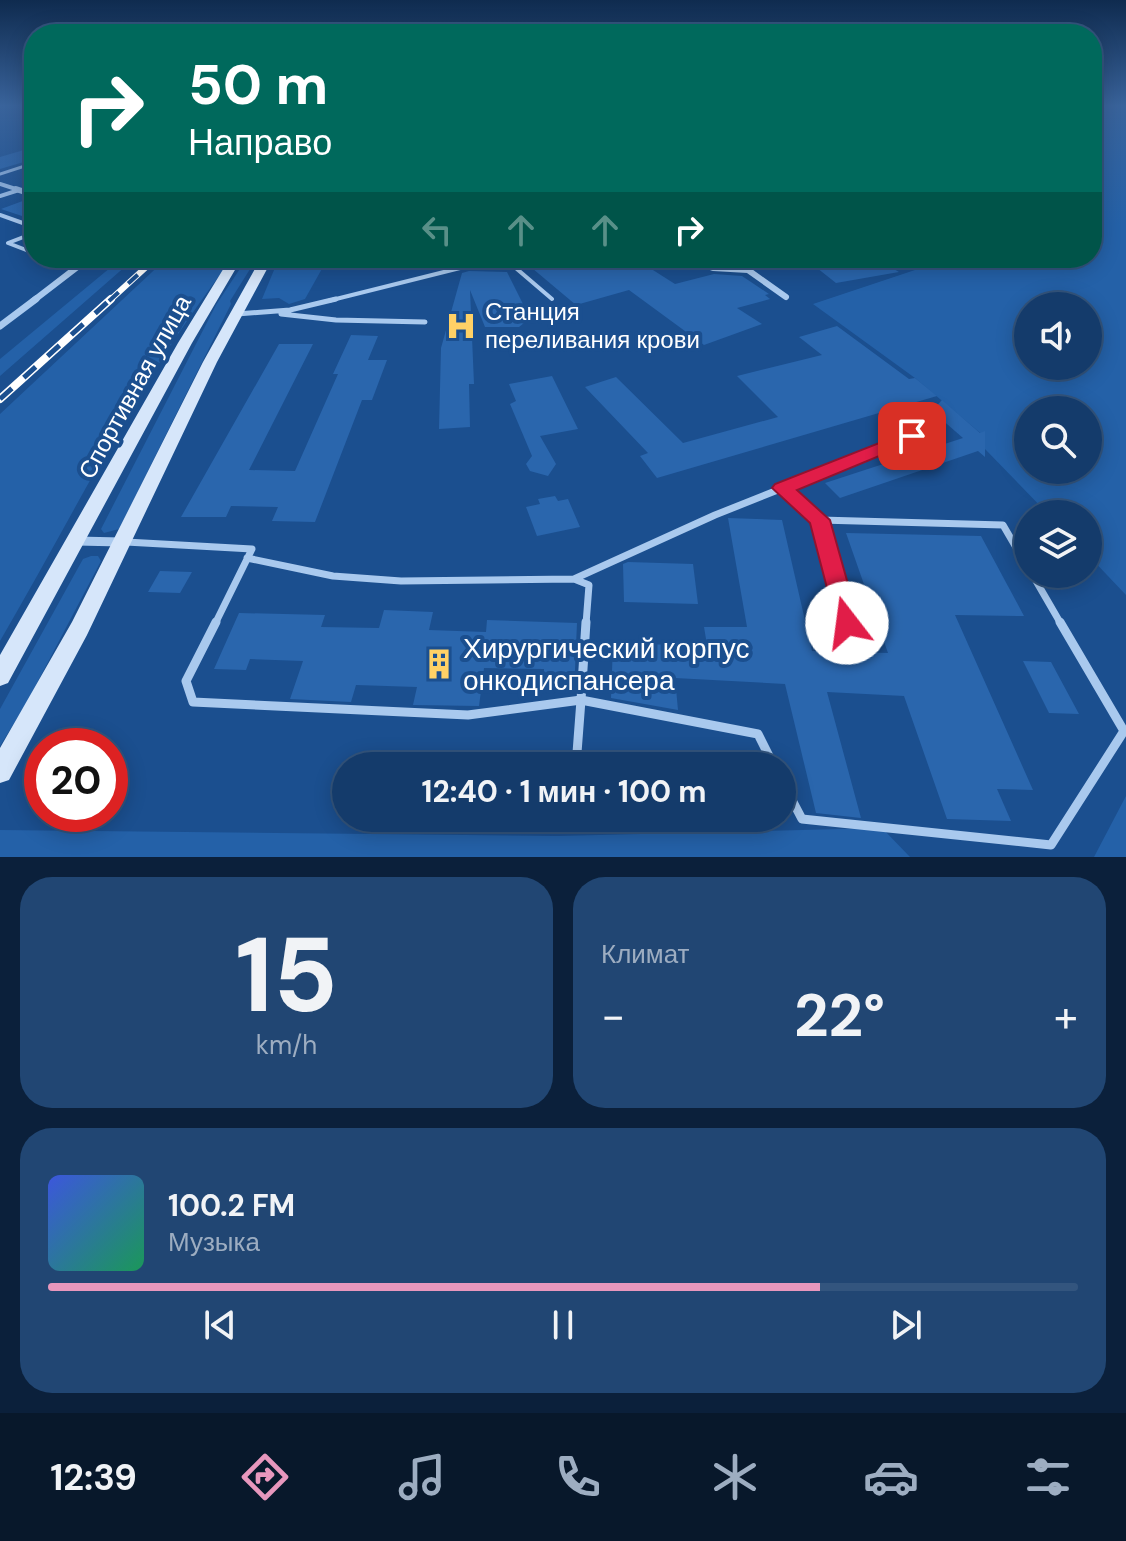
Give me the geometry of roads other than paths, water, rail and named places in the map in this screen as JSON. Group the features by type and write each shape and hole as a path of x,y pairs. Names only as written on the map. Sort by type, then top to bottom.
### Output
{"main road":[{"name":"Спортивная улица","path":"0,676 230,268"},
{"path":"0,771 52,682 233,314 261,268"}],"street":[{"path":"0,184 24,192"},
{"path":"0,326 76,268"},
{"path":"713,268 748,270 786,297"},
{"path":"77,541 122,542"}],"lane":[{"path":"0,174 24,166"},
{"path":"0,196 19,190"},
{"path":"0,215 24,223"},
{"path":"24,237 8,243 24,249"},
{"path":"233,314 290,310 461,268"},
{"path":"514,268 552,299"},
{"path":"261,313 336,320 425,322"},
{"path":"574,579 782,488 938,426"},
{"path":"782,488 820,520 847,623"},
{"path":"820,520 1003,525 1014,544"},
{"path":"122,542 252,549 186,681 193,702 468,715 581,700 758,734 767,752"},
{"path":"247,558 333,576 401,581 574,579 589,585 577,752"},
{"path":"796,808 802,819 1051,845 1124,731 1040,588"}],"railway":[{"path":"109,301 145,268"},
{"path":"0,399 111,299"}],"place":[{"name":"Станция переливания крови","path":"461,326"},
{"name":"Хирургический корпус онкодиспансера","path":"439,664"}]}
